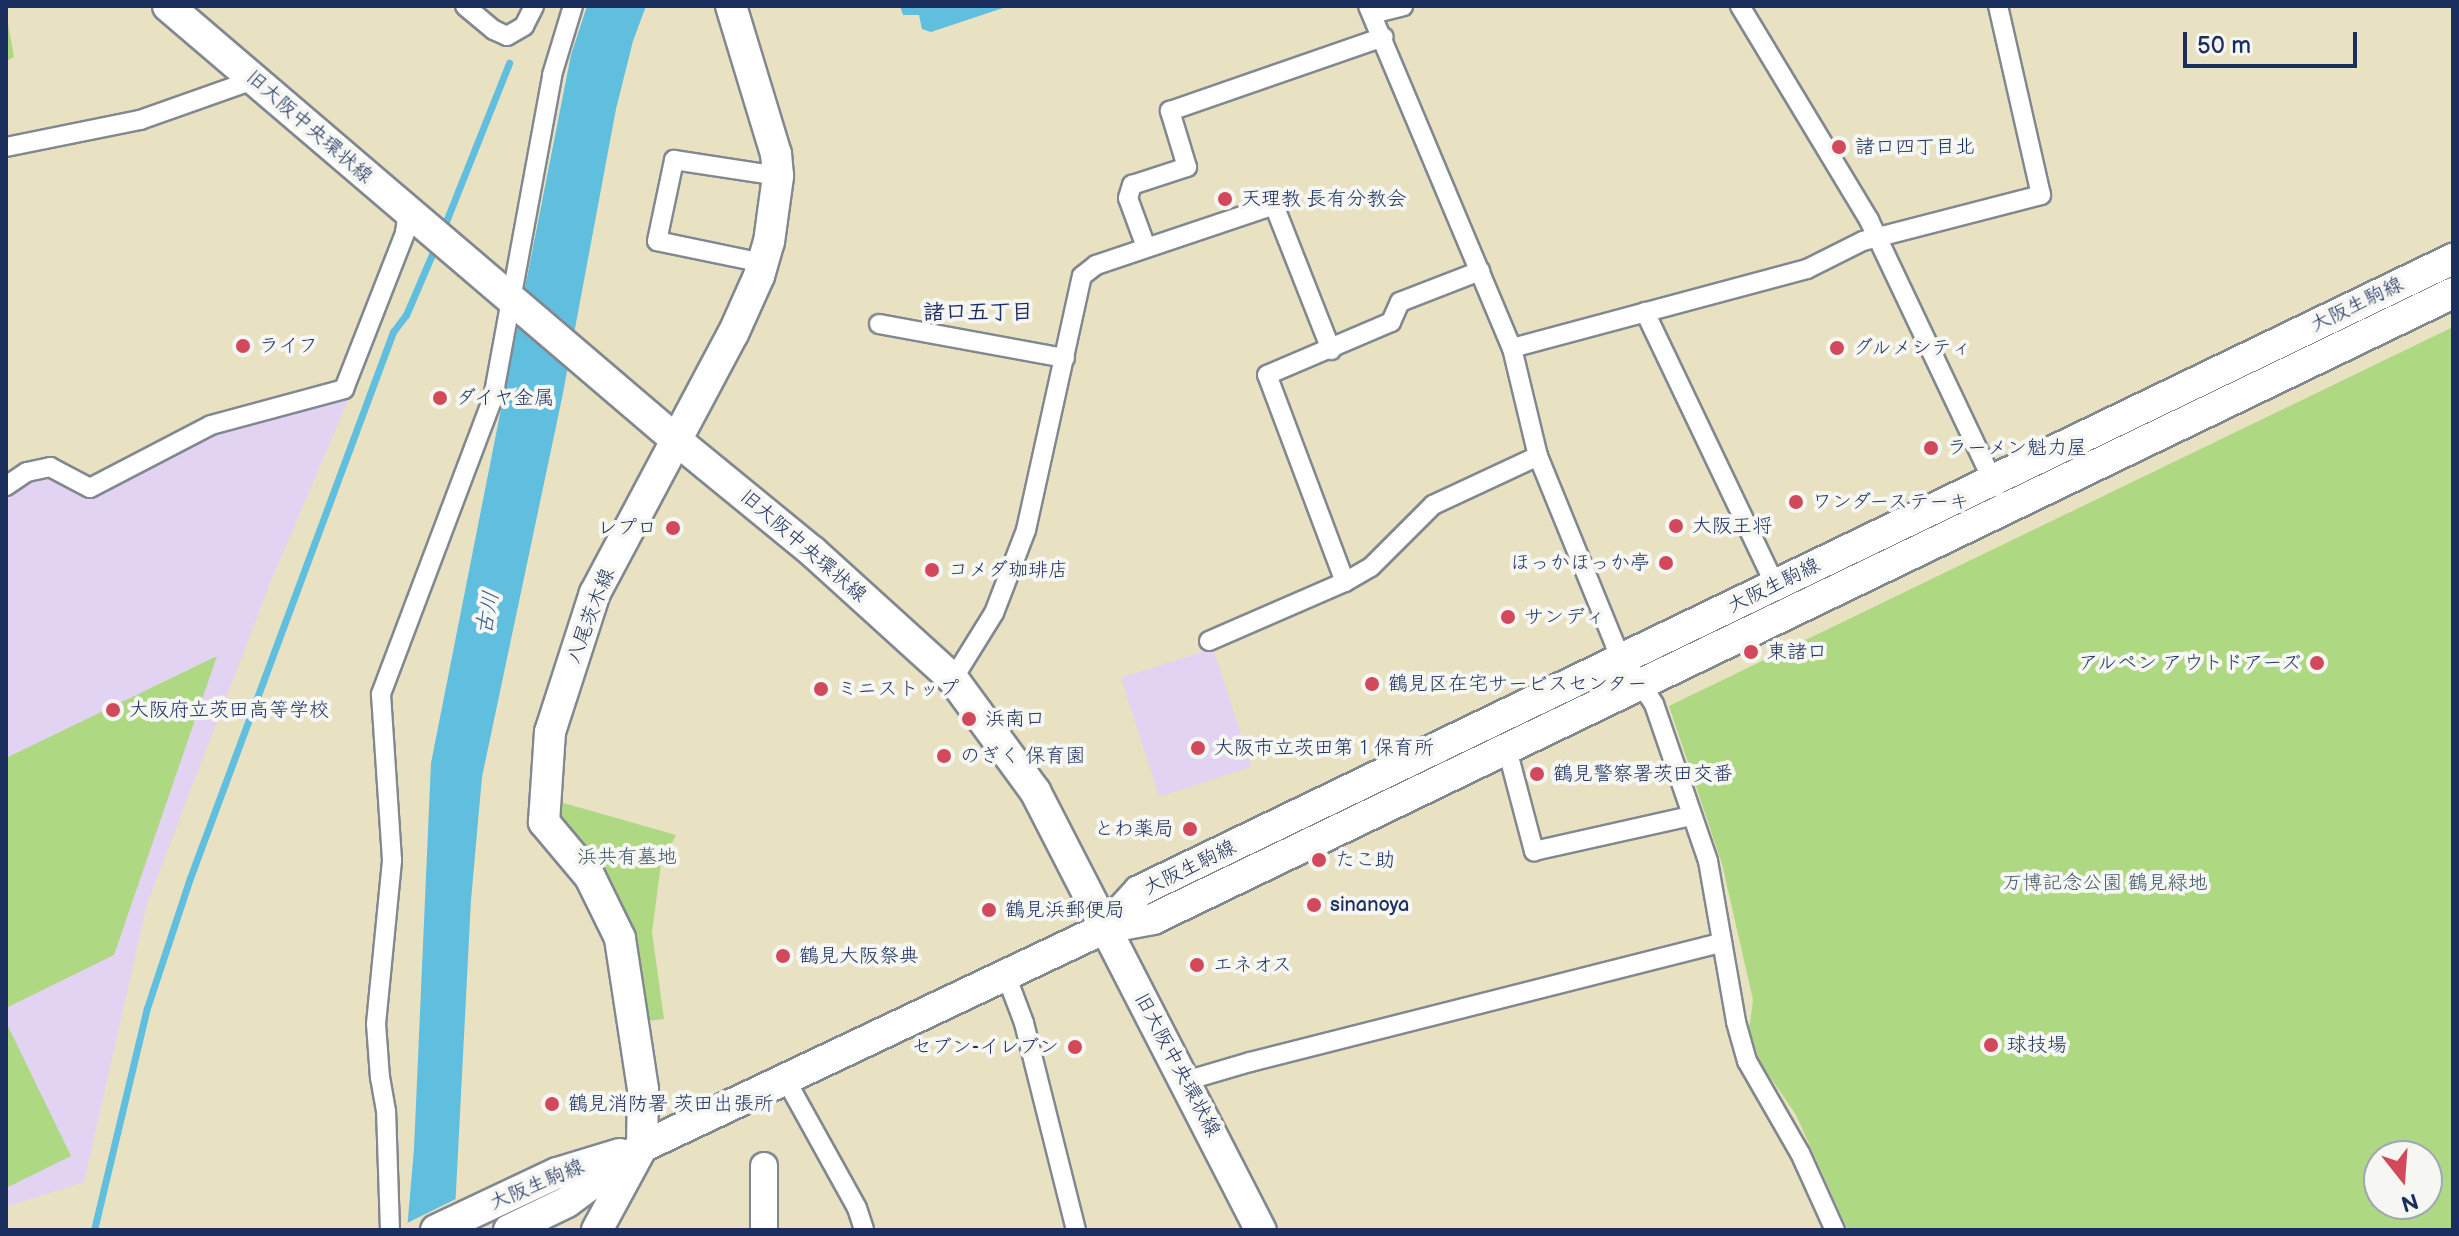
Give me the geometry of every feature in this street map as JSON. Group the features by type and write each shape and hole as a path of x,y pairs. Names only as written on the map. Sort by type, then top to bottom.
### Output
{"main road":[{"name":"旧大阪中央環状線","path":"168,6 675,439 813,552 953,679 1035,791 1261,1230"},
{"name":"八尾茨木線","path":"597,1230 642,1147 643,1089 620,938 590,877 544,822 550,732 595,593 733,334 763,263 778,176 776,154 731,6"},
{"name":"大阪生駒線","path":"436,1230 557,1173 642,1147 1105,928 1153,919 1507,749 1775,585 2453,259"},
{"name":"大阪生駒線","path":"1105,928 1139,891 2006,509 2453,293"},
{"name":"大阪生駒線","path":"509,1230 567,1202 642,1147"}],"street":[{"path":"465,6 494,30 507,36 524,26 534,6"},
{"path":"390,1230 386,1111 376,1024 392,860 381,694 493,398 515,301 552,75 573,6"},
{"path":"1403,6 1370,10 1384,37 1512,348 1538,456 1615,645 1654,704 1708,861 1747,1061 1800,1153 1835,1230"},
{"path":"1740,6 1878,238 2006,509"},
{"path":"1512,348 1807,269 1863,241 2041,195 1998,6"},
{"path":"1146,247 1128,198 1132,185 1187,167 1170,111 1384,37"},
{"path":"6,147 140,120 253,80"},
{"path":"763,263 657,241 674,160 778,176"},
{"path":"953,679 994,613 1026,530 1082,276 1096,265 1274,205 1331,350"},
{"path":"6,486 27,472 50,467 90,488 211,425 344,389 413,214"},
{"path":"1345,582 1267,375 1391,322 1400,302 1480,271"},
{"path":"1645,312 1775,585"},
{"path":"879,324 1065,358"},
{"path":"1209,641 1345,582 1371,567 1433,505 1538,456"},
{"path":"1507,749 1534,851 1691,816"},
{"path":"1185,1081 1722,943"},
{"path":"1006,975 1024,1023 1076,1230"},
{"path":"786,1080 857,1208 864,1230"},
{"path":"764,1166 764,1230"}],"shaded area":[{"name":"大阪府立茨田高等学校","path":"350,396 271,581 147,904 84,1182 6,1207 6,498 26,484 51,475 89,497 214,433"},
{"path":"1213,648 1252,767 1159,797 1121,678"}],"green space":[{"path":"6,12 14,57 6,61"},
{"name":"万博記念公園 鶴見緑地","path":"2453,327 2453,1230 1848,1230 1796,1115 1760,1062 1749,1029 1753,1000 1722,864 1669,706"},
{"path":"217,656 114,955 6,1008 6,758"},
{"name":"浜共有墓地","path":"553,800 676,835 661,864 652,932 664,1019 647,1021 557,824"},
{"path":"6,1022 71,1156 6,1188"}],"water":[{"name":"古川","path":"587,6 646,6 633,41 616,109 562,398 482,777 471,900 454,1230 407,1230 414,1149 431,763 571,55"},
{"path":"900,6 1009,6 931,32 922,29 919,15 903,15"}],"pier":[{"path":"460,1197 458,1230 404,1230 405,1224"}],"waterway":[{"path":"443,229 509,63"},
{"path":"94,1230 147,1008 190,878 393,332 406,315 436,245"}],"place":[{"name":"諸口四丁目北","path":"1839,147"},
{"name":"天理教 長有分教会","path":"1225,199"},
{"name":"ライフ","path":"243,346"},
{"name":"グルメシティ","path":"1837,348"},
{"name":"ダイヤ金属","path":"440,398"},
{"name":"ラーメン魁力屋","path":"1931,448"},
{"name":"ワンダーステーキ","path":"1796,502"},
{"name":"大阪王将","path":"1676,526"},
{"name":"レプロ","path":"673,528"},
{"name":"ほっかほっか亭","path":"1666,563"},
{"name":"コメダ珈琲店","path":"932,570"},
{"name":"サンディ","path":"1508,617"},
{"name":"東諸口","path":"1751,652"},
{"name":"アルペン アウトドアーズ","path":"2317,663"},
{"name":"鶴見区在宅サービスセンター","path":"1372,684"},
{"name":"ミニストップ","path":"821,689"},
{"name":"大阪府立茨田高等学校","path":"113,710"},
{"name":"浜南口","path":"969,719"},
{"name":"大阪市立茨田第１保育所","path":"1198,748"},
{"name":"のぎく 保育園","path":"944,756"},
{"name":"鶴見警察署茨田交番","path":"1537,774"},
{"name":"とわ薬局","path":"1190,829"},
{"name":"たこ助","path":"1319,860"},
{"name":"sinanoya","path":"1314,905"},
{"name":"鶴見浜郵便局","path":"989,910"},
{"name":"鶴見大阪祭典","path":"783,956"},
{"name":"エネオス","path":"1197,965"},
{"name":"球技場","path":"1991,1045"},
{"name":"セブン-イレブン","path":"1075,1047"},
{"name":"鶴見消防署 茨田出張所","path":"552,1104"}],"district":[{"name":"諸口五丁目","path":"978,313"}]}
